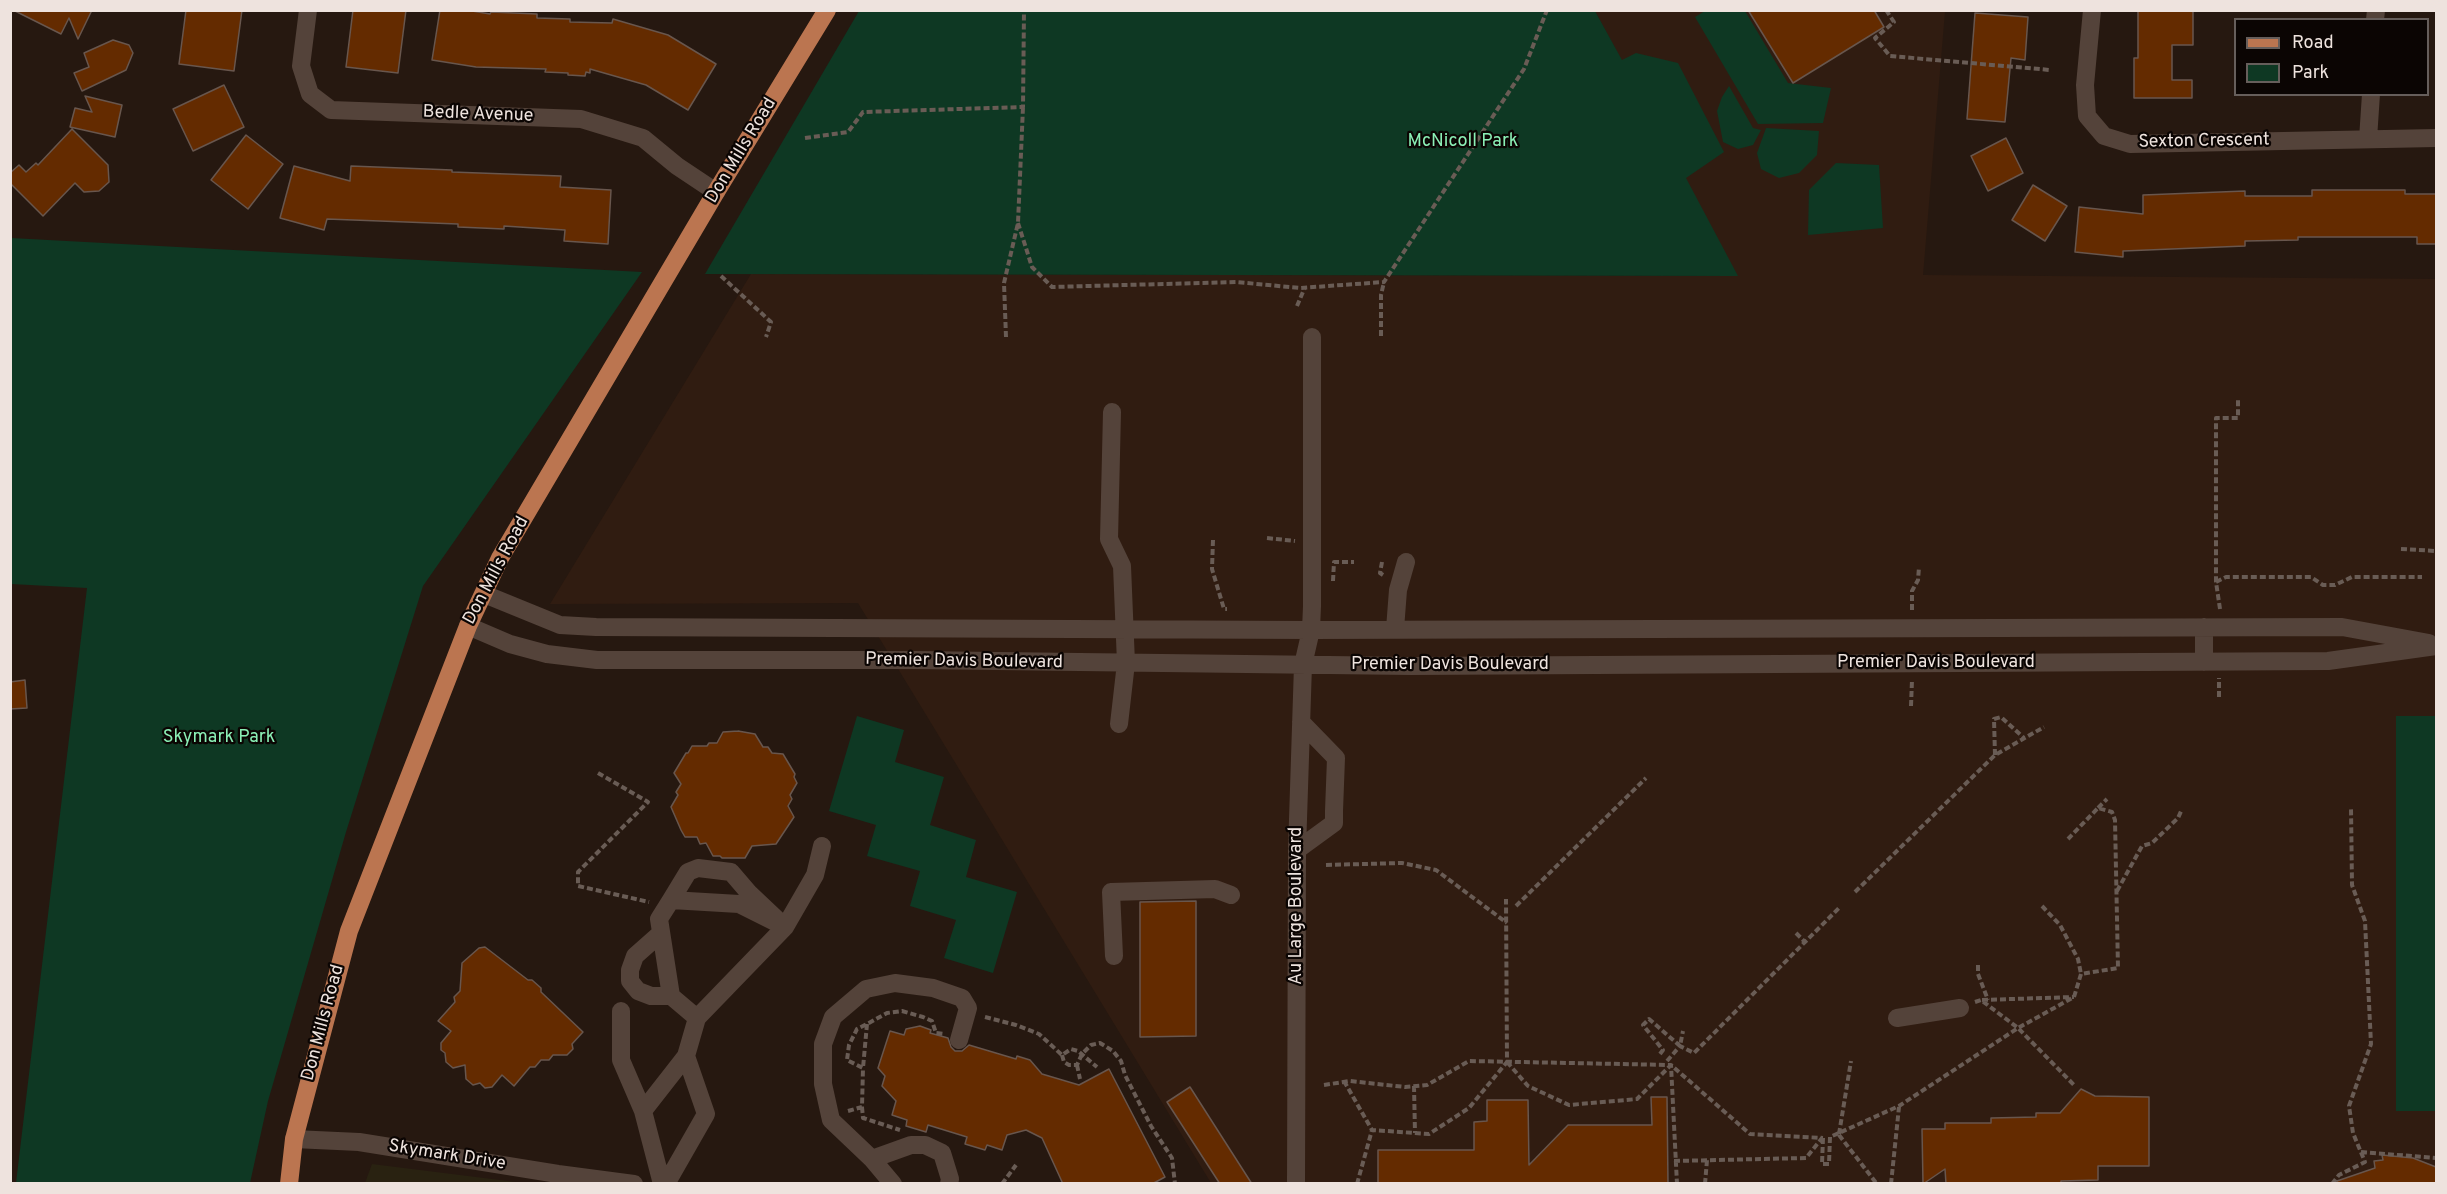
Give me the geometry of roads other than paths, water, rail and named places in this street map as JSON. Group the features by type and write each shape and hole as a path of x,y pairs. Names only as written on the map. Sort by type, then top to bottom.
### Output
{"main road":[{"name":"Don Mills Road","path":"288,1184 294,1139 348,931 468,626 500,558 716,192 827,10"}],"street":[{"name":"Bedle Avenue","path":"308,10 301,66 310,94 331,110 581,119 643,138 677,166 716,192"},
{"name":"Sexton Crescent","path":"2092,10 2085,85 2087,116 2104,136 2130,144 2436,138"},
{"path":"2368,139 2371,96"},
{"name":"Au Large Boulevard","path":"1296,1184 1297,850 1303,665 1311,630 1312,337"},
{"path":"1112,412 1109,539 1122,566 1126,663 1119,724"},
{"path":"1395,629 1398,590 1406,562"},
{"name":"Premier Davis Boulevard","path":"484,594 560,625 596,627 1311,630 2342,627 2436,645"},
{"name":"Premier Davis Boulevard","path":"468,626 510,644 546,654 597,660 914,660 1303,665 2212,667 2340,661 2436,645"},
{"path":"2204,627 2212,667"},
{"path":"1297,850 1334,823 1336,758 1301,722"},
{"path":"643,1111 686,1056 697,1018 785,927 815,875 822,846"},
{"path":"671,996 659,919 688,872 698,868 731,872 749,893 785,927"},
{"path":"1114,956 1111,892 1215,889 1231,895"},
{"path":"669,903 739,904 785,927"},
{"path":"661,933 634,956 630,981 638,991 651,996 671,996 697,1018"},
{"path":"893,1184 831,1117 823,1084 823,1044 833,1017 866,989 895,983 933,988 962,998 968,1008 959,1039"},
{"path":"1897,1018 1960,1008"},
{"path":"621,1011 621,1060 643,1111 664,1184"},
{"path":"664,1184 706,1114 686,1056"},
{"name":"Skymark Drive","path":"294,1139 358,1142 634,1184"},
{"path":"872,1160 911,1145 925,1145 942,1153 950,1179 949,1184"}],"park label":[{"name":"McNicoll Park","path":"1463,142"},
{"name":"Skymark Park","path":"219,738"}]}
